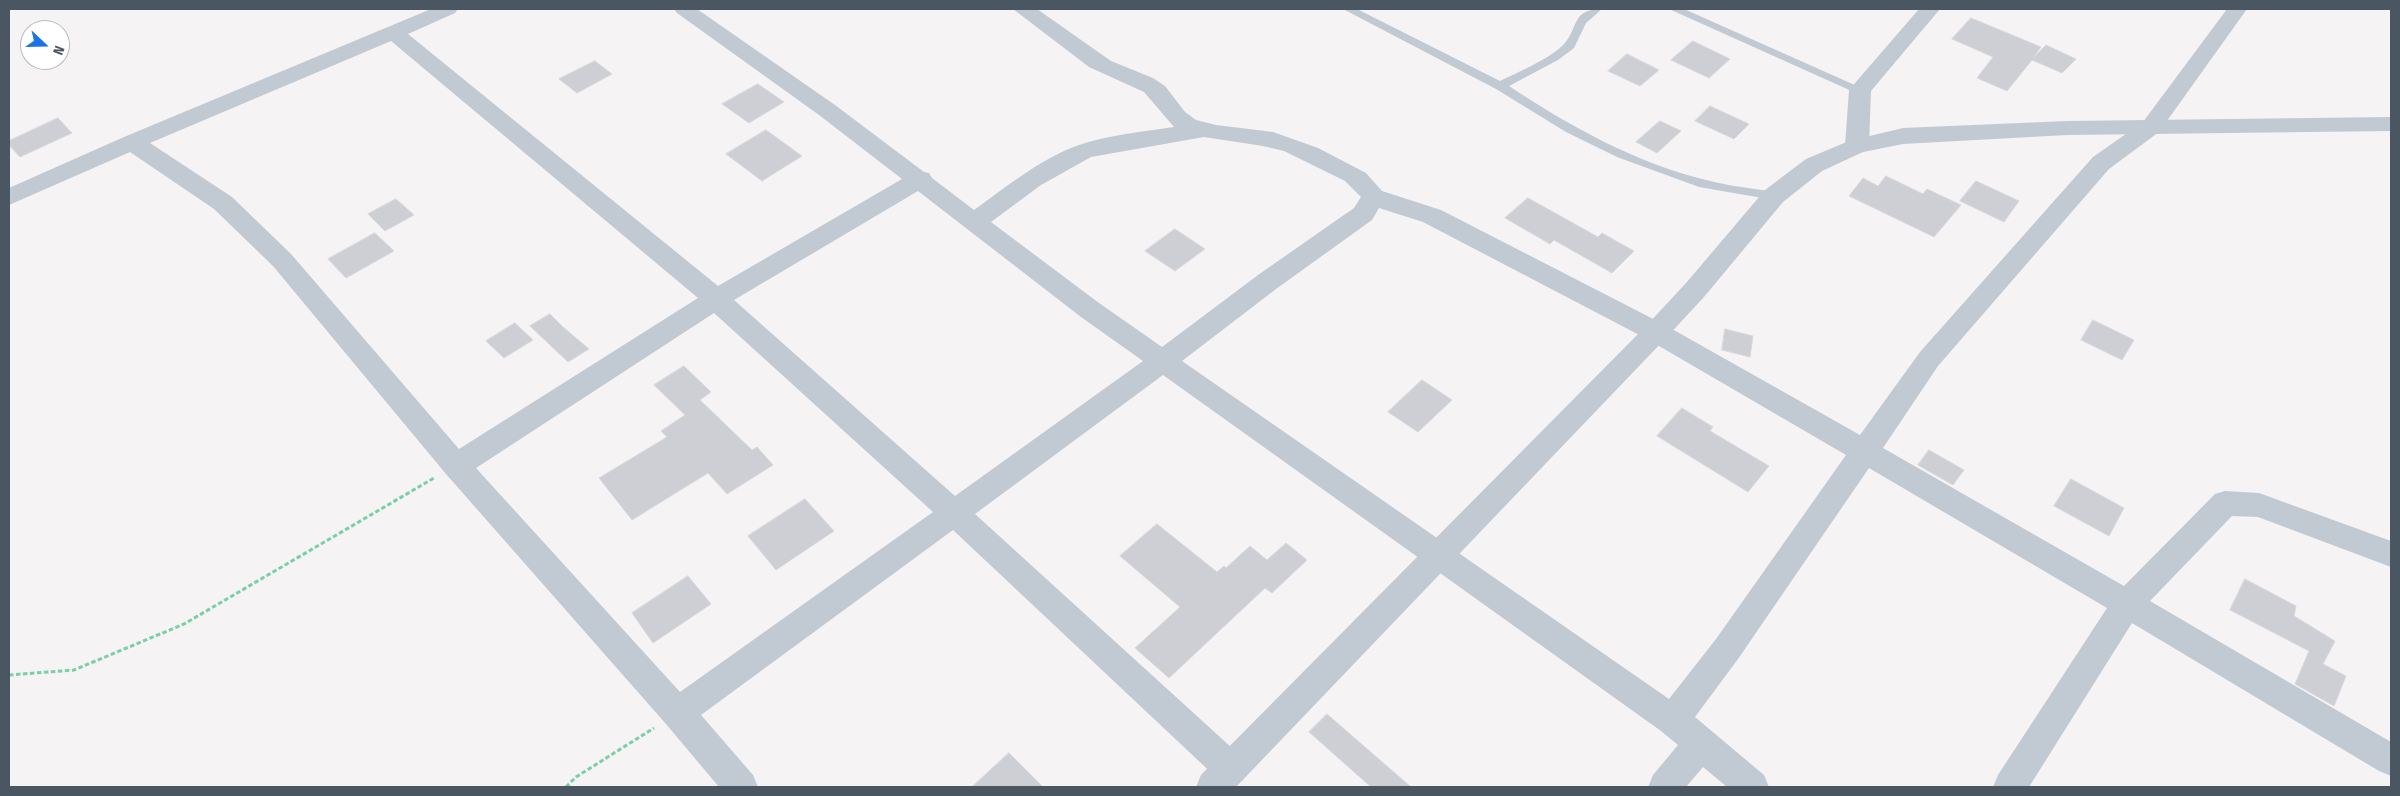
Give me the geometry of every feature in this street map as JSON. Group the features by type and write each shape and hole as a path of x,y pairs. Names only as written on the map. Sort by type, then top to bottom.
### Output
{"street":[{"path":"13,188 132,142 448,9"},
{"path":"684,9 921,179 974,222 1090,310 1164,360 1437,555 1674,720 1700,745 1752,787"},
{"path":"1023,9 1055,29 1096,62 1112,71 1142,81 1154,88 1175,117 1186,125 1204,130 1286,143 1313,154 1365,182 1373,197 1432,216 1656,332 1865,451 2391,760"},
{"path":"1856,146 1860,90 1930,9"},
{"path":"1674,720 1727,649 1929,359 2101,163 2151,127 2237,9"},
{"path":"393,32 716,299 954,512 1222,778 1656,332 1695,290 1774,196 1814,165 1856,146 1903,136 2067,128 2391,124"},
{"path":"974,222 1033,179 1083,152 1104,146 1204,130"},
{"path":"132,142 222,203 282,260 456,466 742,787"},
{"path":"456,466 716,299 921,179"},
{"path":"678,713 1164,360 1267,282 1363,214 1373,197"},
{"path":"2010,787 2126,605 2225,503 2259,505 2391,554"},
{"path":"1665,787 1700,745"}],"lane":[{"path":"1348,9 1500,86 1539,112 1572,130 1642,162 1699,183 1774,196"},
{"path":"1500,86 1554,57 1570,45 1581,21 1596,9"},
{"path":"1675,9 1860,90"}],"path":[{"path":"9,675 74,670 184,624 456,466"},
{"path":"566,787 576,777 678,713"}],"building":[{"path":"1971,18 2041,47 2033,58 2046,45 2076,59 2062,73 2032,60 2007,91 1977,78 1993,57 1952,39"},
{"path":"1693,41 1730,59 1709,78 1671,60"},
{"path":"1627,54 1659,70 1640,86 1608,71"},
{"path":"595,61 612,74 577,93 559,79"},
{"path":"758,84 784,102 749,123 722,104"},
{"path":"1710,106 1749,124 1734,139 1695,121"},
{"path":"58,118 72,133 20,157 9,145 9,141"},
{"path":"1660,121 1681,131 1657,153 1636,142"},
{"path":"766,130 802,156 762,181 726,154"},
{"path":"1886,176 1923,194 1927,189 1961,205 1934,237 1849,196 1863,178 1878,186"},
{"path":"1976,181 2019,201 2004,222 1960,201"},
{"path":"1528,198 1598,237 1602,233 1634,251 1612,273 1554,240 1550,244 1505,218"},
{"path":"396,199 414,215 385,231 368,214"},
{"path":"1175,229 1205,249 1175,271 1145,251"},
{"path":"375,233 394,251 346,278 328,259"},
{"path":"550,314 589,349 568,362 530,326"},
{"path":"2093,320 2134,340 2122,360 2081,340"},
{"path":"515,323 533,340 504,358 486,341"},
{"path":"1725,329 1753,336 1750,357 1722,350"},
{"path":"684,366 711,392 700,400 752,450 757,447 773,465 727,494 708,473 632,520 599,478 667,437 661,431 685,415 654,385"},
{"path":"1422,380 1452,400 1418,432 1388,412"},
{"path":"1682,408 1713,427 1710,431 1769,466 1748,492 1657,436"},
{"path":"1929,450 1964,470 1953,485 1918,465"},
{"path":"2071,479 2124,508 2109,536 2054,506"},
{"path":"805,499 834,531 776,570 748,536"},
{"path":"1157,524 1217,572 1224,566 1226,568 1250,546 1267,560 1286,543 1307,560 1272,593 1265,588 1169,678 1135,648 1180,607 1120,556"},
{"path":"688,576 711,604 653,643 632,613"},
{"path":"2245,579 2296,606 2294,616 2335,641 2323,664 2346,676 2334,706 2295,684 2309,651 2230,610"},
{"path":"1327,714 1411,787 1371,787 1309,732"},
{"path":"1009,753 1043,787 972,787"}]}
